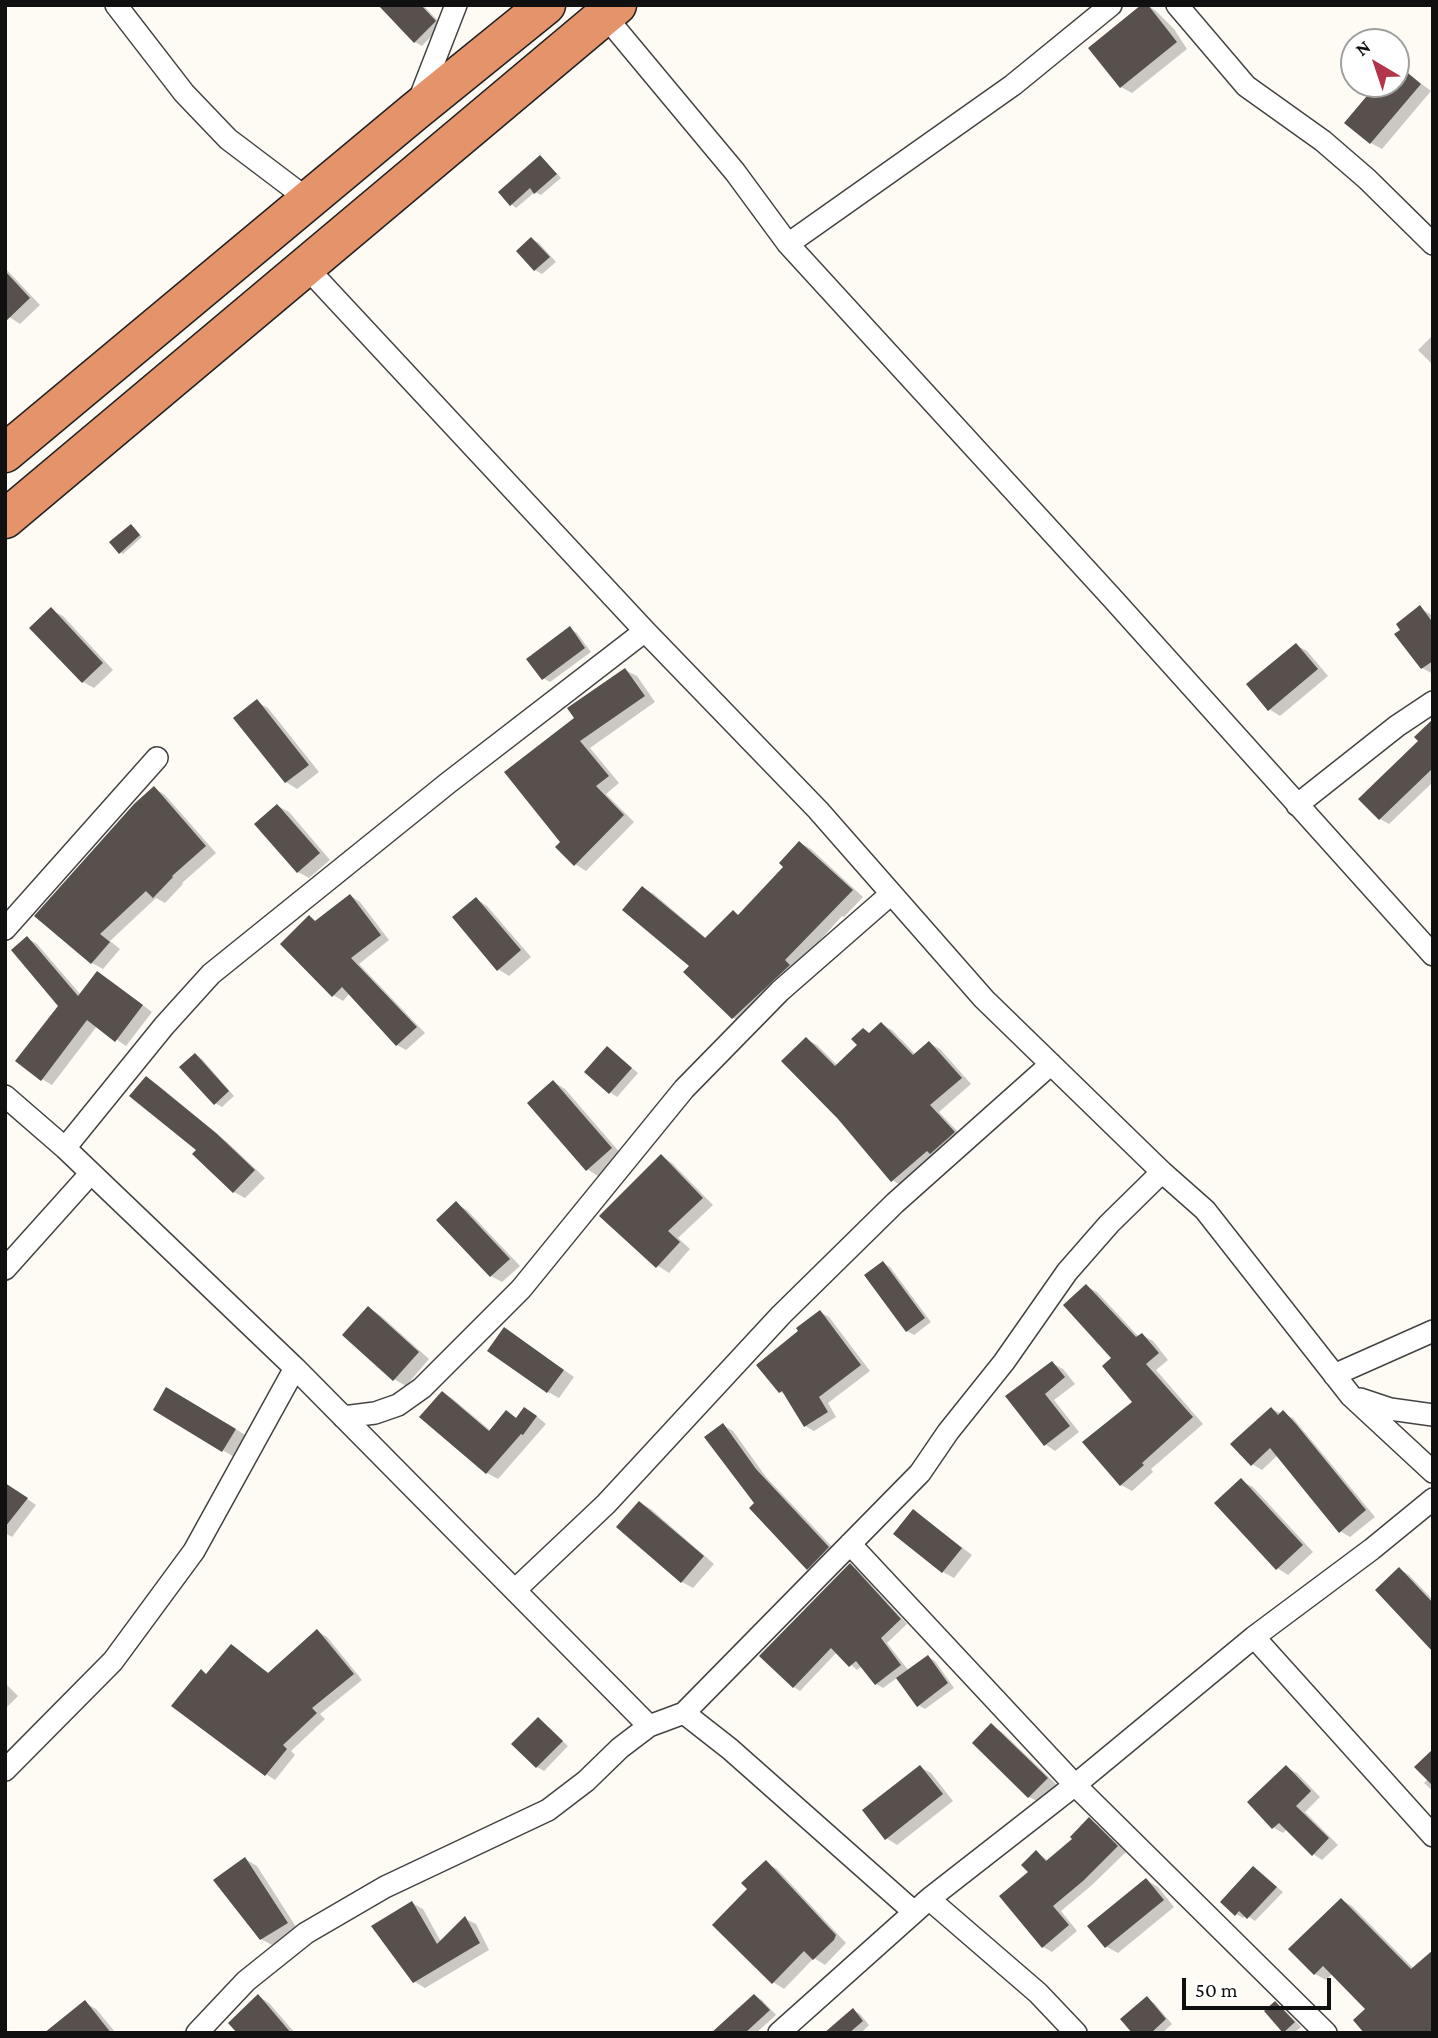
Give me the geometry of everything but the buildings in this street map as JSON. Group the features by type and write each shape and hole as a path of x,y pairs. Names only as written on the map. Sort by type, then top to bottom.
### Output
{"highway":[{"path":"5,453 546,5"},
{"path":"5,519 611,10"}],"street":[{"path":"117,5 184,93 228,139 310,201"},
{"path":"414,112 456,5"},
{"path":"788,244 1013,85 1111,5"},
{"path":"1177,5 1246,86 1323,141 1367,178 1433,244"},
{"path":"611,10 788,244 1104,589 1433,955"},
{"path":"307,268 645,631 818,810 984,999 1162,1172 1205,1210 1351,1396 1433,1472"},
{"path":"65,1148 211,974 427,800 645,631"},
{"path":"1297,805 1397,726 1433,702"},
{"path":"5,929 158,758"},
{"path":"344,1417 374,1413 398,1405 422,1388 521,1289 684,1089 780,991 891,894"},
{"path":"514,1590 606,1504 790,1306 895,1203 1051,1064"},
{"path":"5,1096 65,1148 295,1368 649,1726"},
{"path":"197,2033 246,1981 306,1933 385,1887 548,1810 649,1726 684,1713 920,1473 1068,1272 1109,1224 1162,1172"},
{"path":"5,1269 91,1173"},
{"path":"1334,1375 1433,1331"},
{"path":"5,1770 113,1661 194,1551 295,1368"},
{"path":"1351,1396 1390,1409 1433,1415"},
{"path":"779,2033 921,1905 1075,1785 1254,1637 1372,1549 1433,1499"},
{"path":"850,1544 1075,1785 1326,2033"},
{"path":"1254,1637 1433,1836"},
{"path":"684,1713 921,1905 1038,1993 1076,2033"}]}
